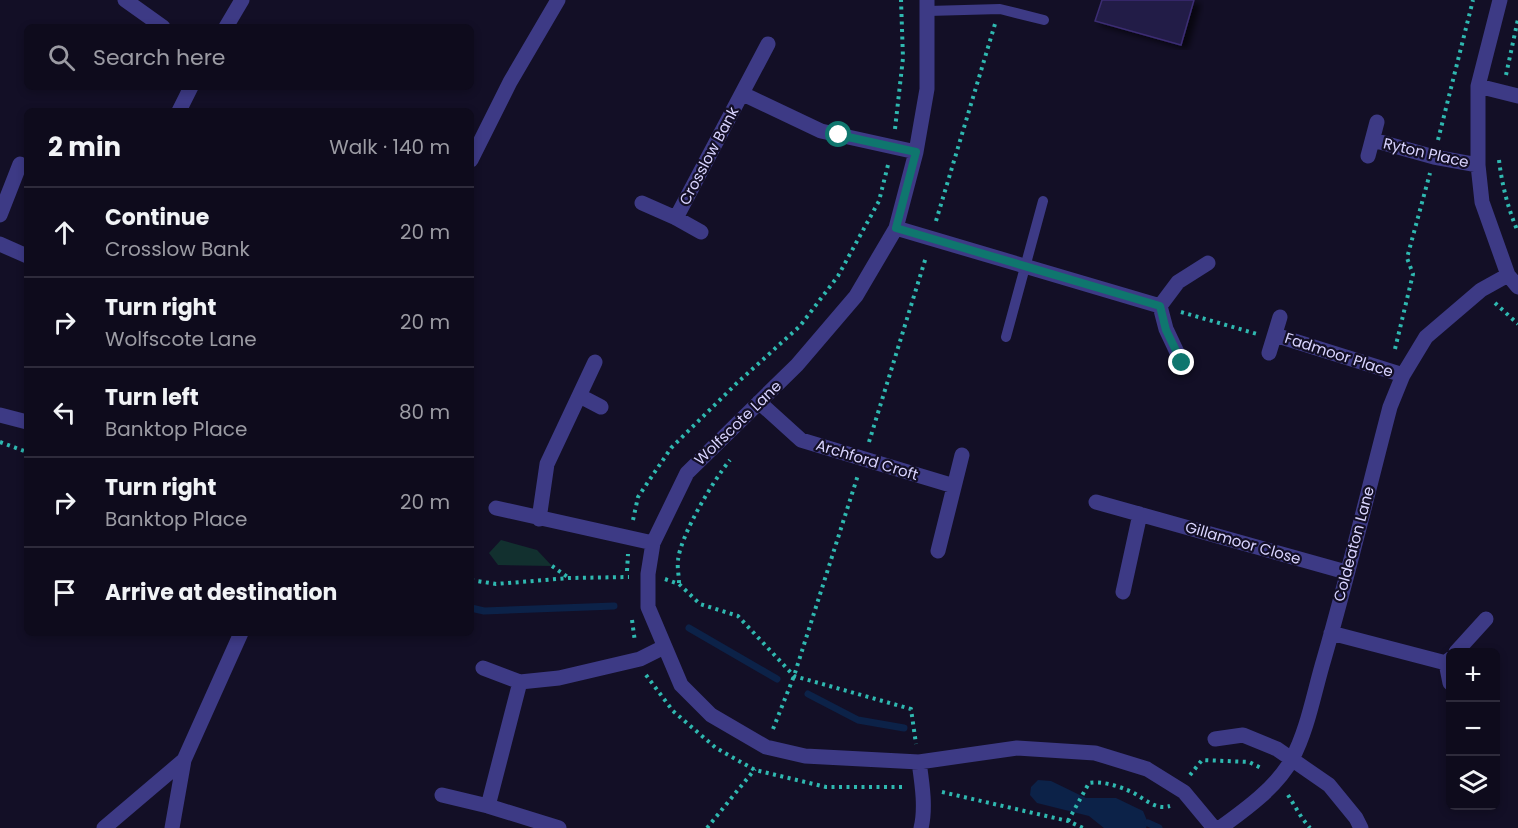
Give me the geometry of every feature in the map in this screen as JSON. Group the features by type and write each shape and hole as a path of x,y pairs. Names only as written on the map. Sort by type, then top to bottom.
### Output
{"street":[{"path":"125,0 159,24"},
{"path":"228,24 242,0"},
{"path":"474,154 510,82 558,0"},
{"path":"1500,0 1478,86 1478,165 1482,202 1513,281"},
{"name":"Wolfscote Lane","path":"928,6 927,89 916,152 896,228 856,296 797,365 687,473 653,543 648,574 648,607 681,685 711,715 766,747 806,756 919,762 1017,748 1095,753 1147,769 1184,792 1214,828"},
{"name":"Crosslow Bank","path":"676,218 768,44"},
{"path":"1478,86 1518,96"},
{"path":"180,108 190,90"},
{"name":"Crosslow Bank","path":"743,94 821,131 916,152"},
{"name":"Ryton Place","path":"1368,156 1377,122"},
{"name":"Ryton Place","path":"1373,140 1434,157 1478,165"},
{"path":"0,215 20,164"},
{"name":"Crosslow Bank","path":"642,203 700,232"},
{"path":"896,228 1160,306"},
{"path":"0,244 24,255"},
{"path":"1160,306 1178,282 1208,263"},
{"name":"Coldeaton Lane","path":"1220,828 1250,807 1292,760 1305,726 1331,633 1390,407 1403,375 1426,337 1481,290 1513,281"},
{"path":"1160,306 1166,330 1182,363"},
{"name":"Fadmoor Place","path":"1269,353 1280,317"},
{"name":"Fadmoor Place","path":"1275,335 1403,375"},
{"path":"539,519 547,464 595,362"},
{"path":"580,396 601,407"},
{"name":"Archford Croft","path":"759,402 801,440 954,486"},
{"path":"0,415 24,421"},
{"path":"938,550 962,455"},
{"name":"Gillamoor Close","path":"1096,502 1346,572"},
{"path":"496,508 653,543"},
{"path":"1123,592 1140,514"},
{"path":"1460,648 1486,619"},
{"path":"1331,633 1446,657"},
{"path":"172,828 184,760 240,636"},
{"path":"483,668 520,682 559,678 640,659 664,647"},
{"path":"488,806 520,682"},
{"path":"1215,739 1243,735 1277,749 1329,785 1356,818 1361,828"},
{"path":"104,828 184,760"},
{"path":"919,762 922,787 923,821 921,828"},
{"path":"442,795 488,806 559,828"}],"lane":[{"path":"928,6 1000,9 1044,20"},
{"path":"1006,337 1043,201"}],"path":[{"path":"628,588 628,537 639,497 671,448 737,383 800,326 838,276 879,201 893,148 903,58 902,0"},
{"path":"1403,375 1395,349 1413,274 1407,258 1473,0"},
{"path":"794,676 931,240 972,95 1000,9"},
{"path":"1502,91 1518,19"},
{"path":"1498,152 1501,177 1518,232"},
{"path":"1481,290 1518,324"},
{"path":"1160,306 1265,336 1275,335"},
{"path":"0,442 24,451"},
{"path":"679,584 678,559 689,529 709,491 733,457"},
{"path":"552,566 569,578"},
{"path":"474,580 496,584 648,574 679,584 700,604 738,616 794,676 911,709 919,762"},
{"path":"630,610 633,633 646,674 674,711 716,748 755,770 826,787 922,787 1068,821 1083,828"},
{"path":"1068,821 1083,790"}],"green space":[{"path":"501,540 537,550 552,566 498,565 489,553"}],"water":[{"path":"1038,780 1051,781 1086,798 1116,798 1143,811 1148,823 1146,828 1104,828 1089,816 1037,803 1030,795 1031,787"}],"building":[{"path":"1102,0 1194,0 1181,45 1095,21"}],"waterway":[{"path":"474,609 484,611 614,606"},
{"path":"689,628 777,679"},
{"path":"808,694 858,720 904,728"},
{"path":"1148,823 1159,828"}],"route":[{"path":"839,135 916,152 896,228 1160,306 1166,330 1182,363"}]}
